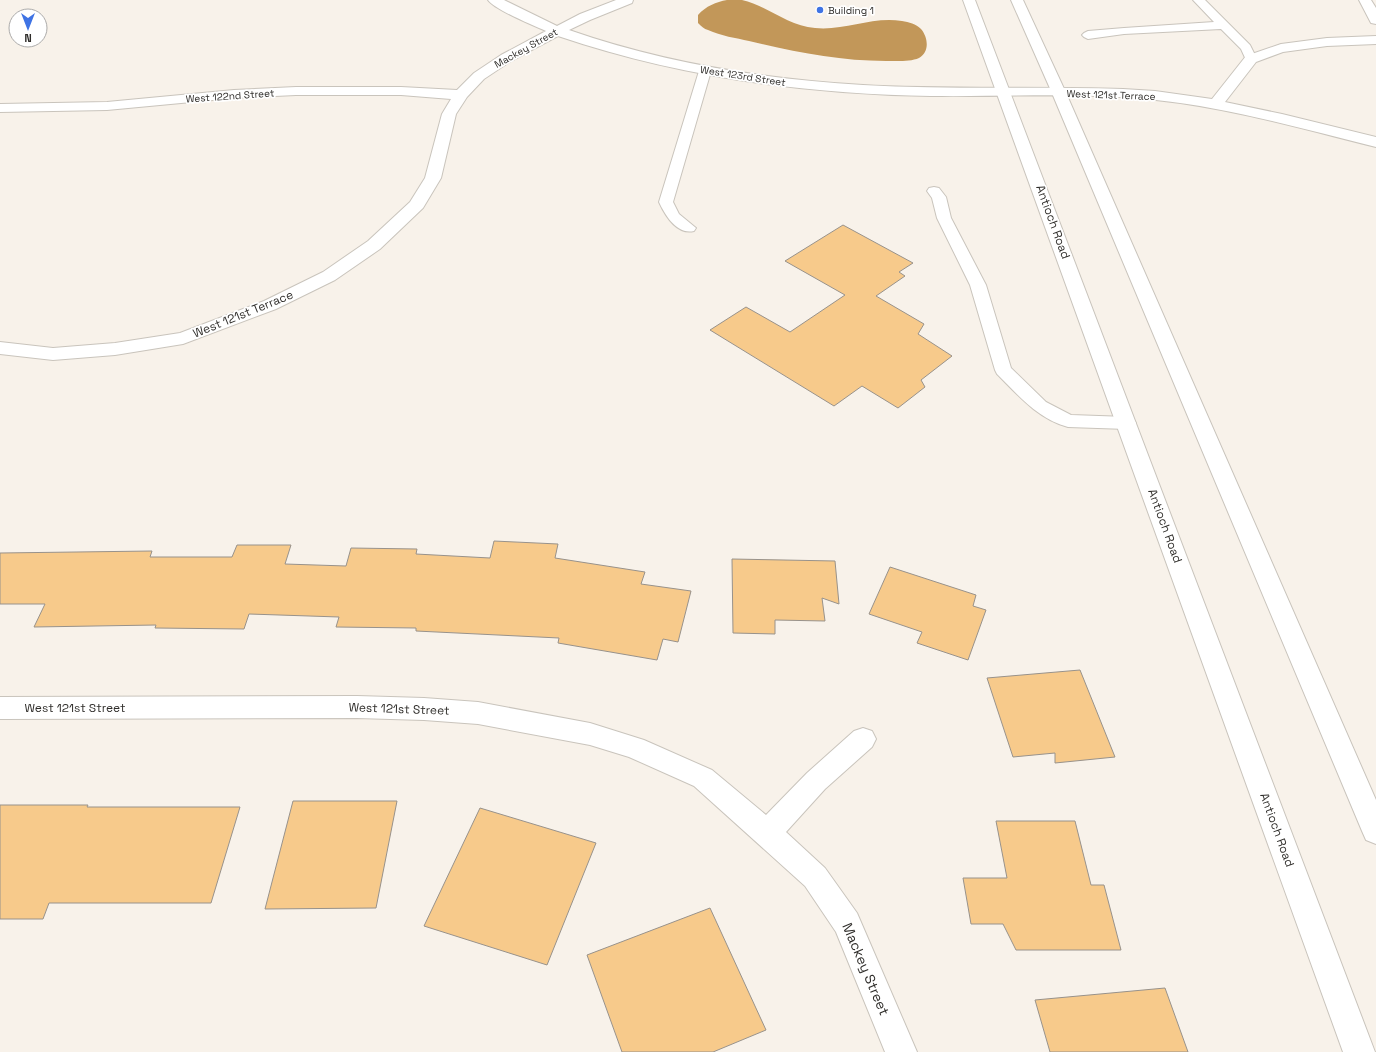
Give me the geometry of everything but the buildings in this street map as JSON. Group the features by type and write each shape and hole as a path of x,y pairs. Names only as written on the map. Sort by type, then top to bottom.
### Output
{"street":[{"name":"West 123rd Street","path":"494,0 557,31 617,50 705,71 784,83 855,89 1005,92"},
{"name":"Mackey Street","path":"441,145 449,114 461,95 479,76 506,58 557,31 585,17 627,0"},
{"name":"Antioch Road","path":"969,0 1005,92 1359,1052"},
{"path":"1017,0 1059,93 1376,831"},
{"path":"1365,0 1376,20"},
{"path":"1216,104 1251,59 1281,48 1327,42 1376,40"},
{"name":"West 122nd Street","path":"0,108 107,106 234,94 296,91 401,91 461,95"},
{"name":"West 121st Terrace","path":"1005,92 1124,93 1216,104 1252,111 1376,142"},
{"name":"West 121st Terrace","path":"0,348 53,354 115,349 183,338 270,305 329,276 374,245 417,205 433,178 441,145"},
{"name":"West 121st Street","path":"0,708 357,707 424,708 478,713 590,734 635,748 702,778 767,833"},
{"path":"767,833 816,781 864,739"},
{"name":"Mackey Street","path":"767,833 815,877 847,923 901,1052"}],"lane":[{"path":"1199,0 1246,48 1251,59"},
{"path":"1088,35 1124,30 1224,25"},
{"path":"689,228 674,216 666,202 705,71"},
{"path":"934,191 939,197 944,218 978,285 1003,370 1040,406 1068,421 1127,423"}],"shaded area":[{"path":"727,0 742,0 761,7 796,24 815,28 837,27 880,20 907,22 921,29 927,44 923,55 919,58 907,61 869,61 834,58 783,49 723,35 705,29 698,23 698,15 704,9 715,3"}],"place":[{"name":"Building 1","path":"820,10"}]}
